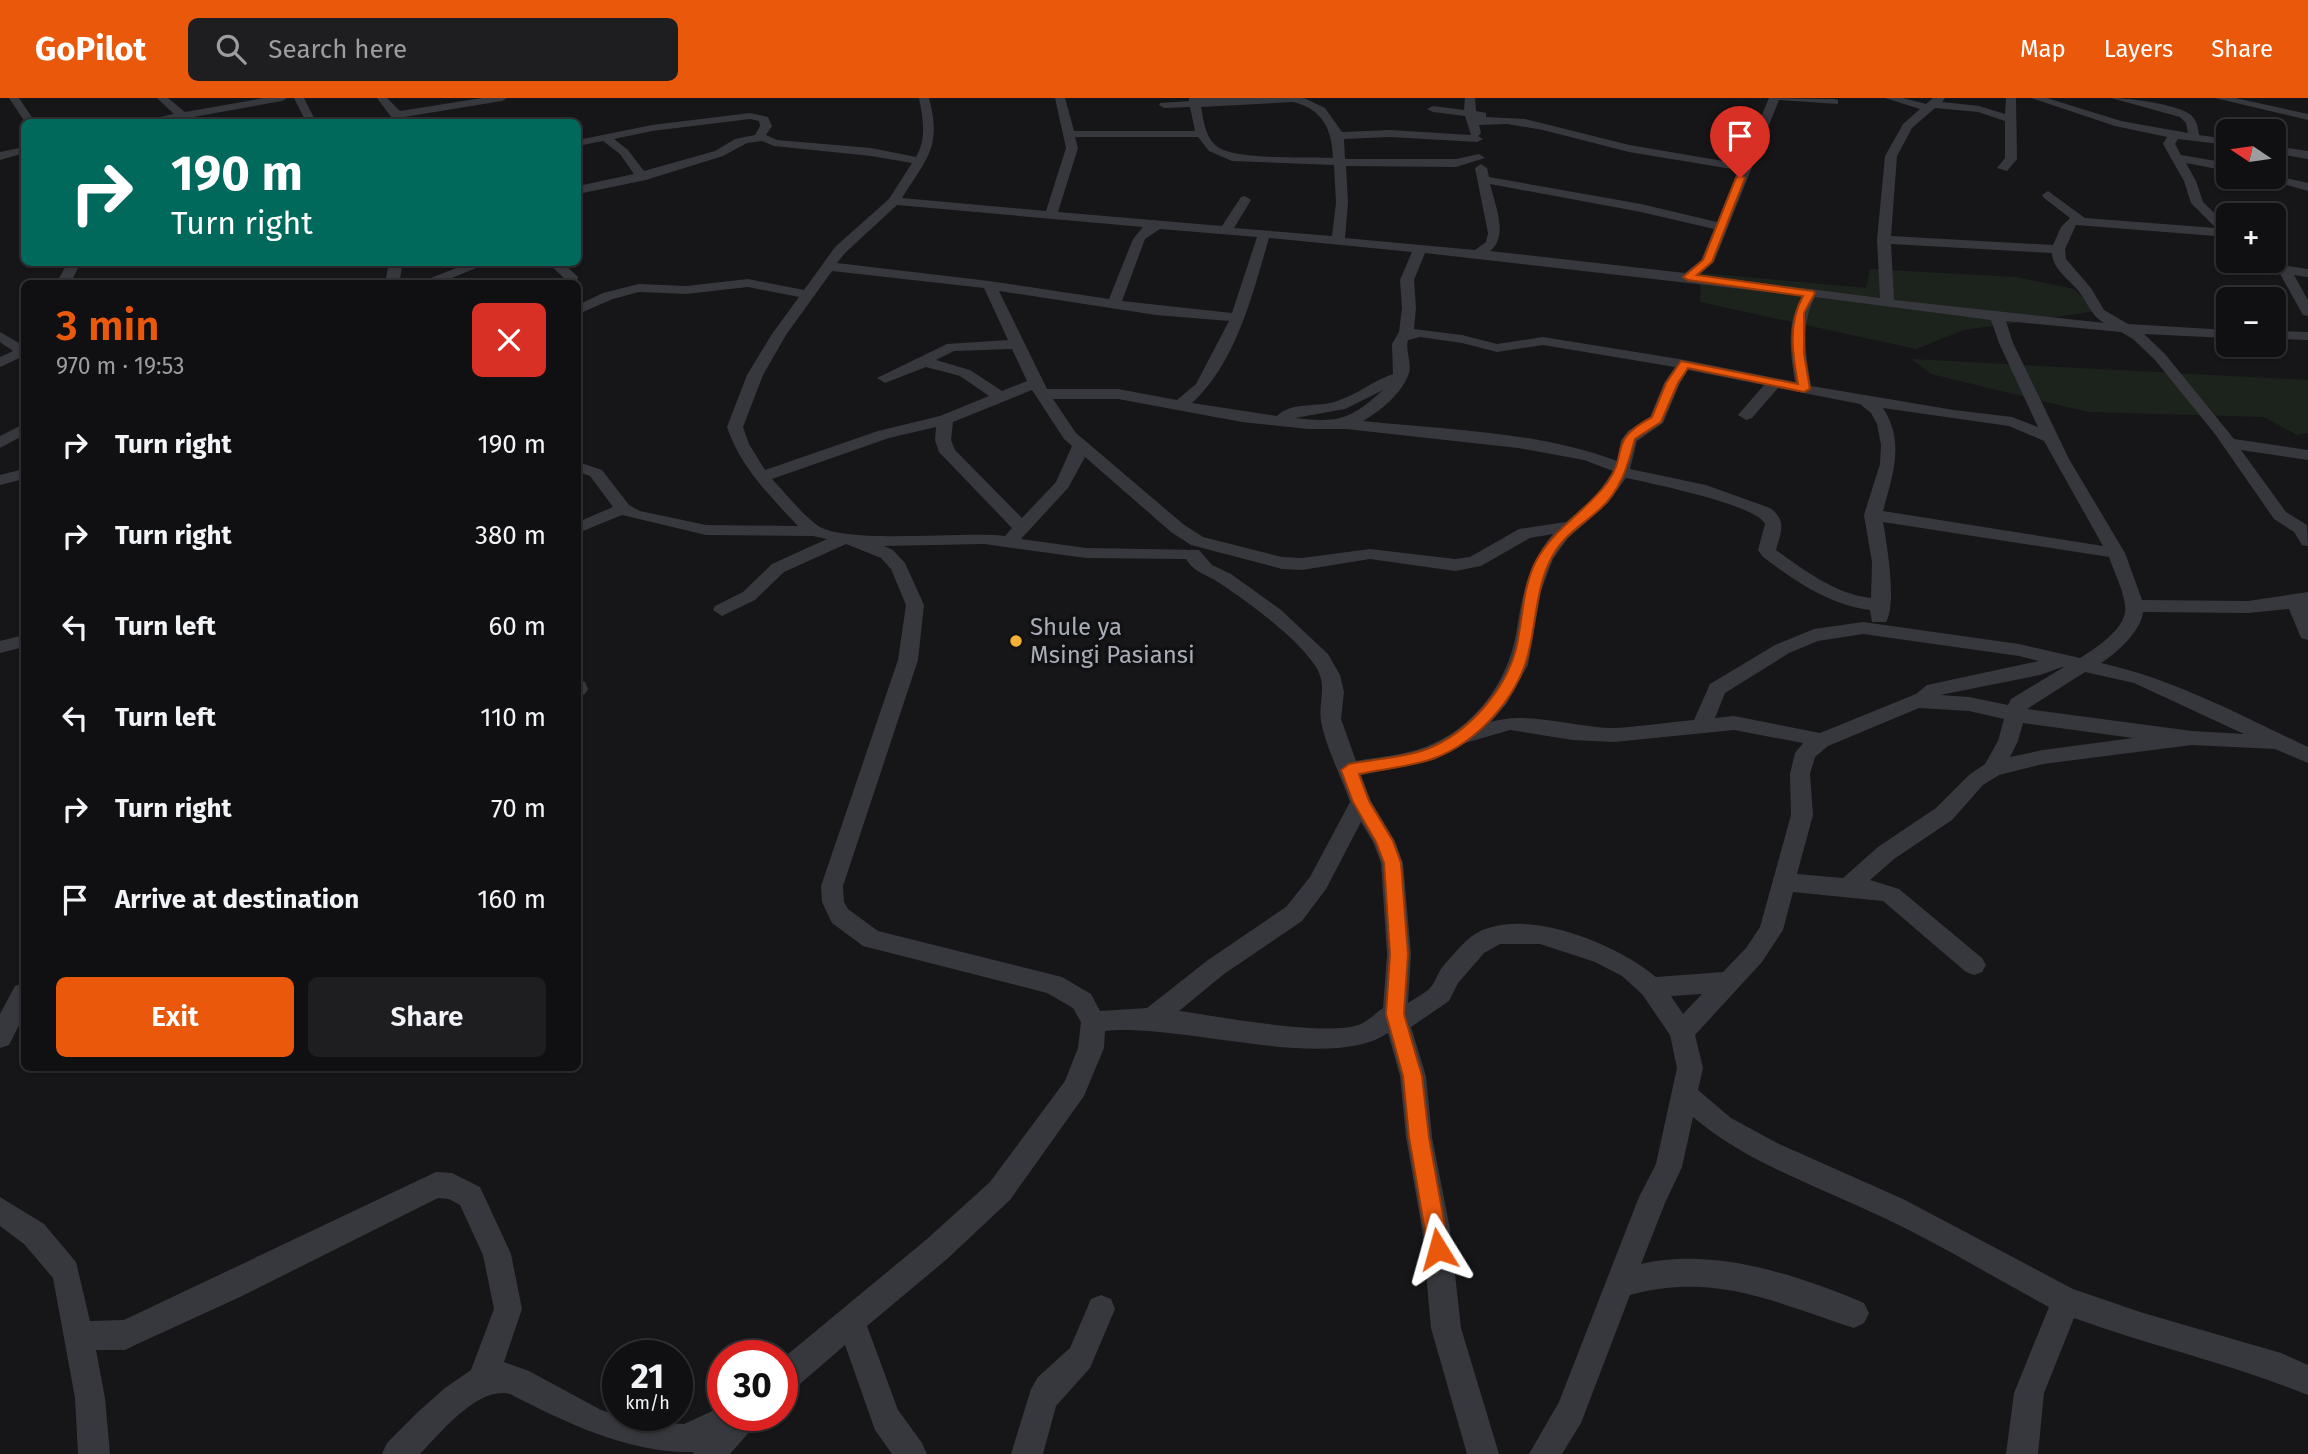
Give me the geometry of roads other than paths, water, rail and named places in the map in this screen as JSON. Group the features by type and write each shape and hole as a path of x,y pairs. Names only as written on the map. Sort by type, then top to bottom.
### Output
{"street":[{"path":"14,98 28,119"},
{"path":"162,98 181,115"},
{"path":"163,119 282,98"},
{"path":"299,98 310,119"},
{"path":"382,98 385,106 399,119 502,98"},
{"path":"813,531 761,477 741,444 735,427 755,375 779,334 827,267 851,240 894,201 927,148 930,124 925,98"},
{"path":"1051,216 1072,148 1060,98"},
{"path":"1470,98 1482,179 1494,233 1492,243 1477,255"},
{"path":"1688,277 1707,262 1774,98"},
{"path":"1783,98 1834,102"},
{"path":"1890,98 1979,109 2011,119"},
{"path":"2003,168 2011,159 2011,98"},
{"path":"2036,98 2119,124 2216,140"},
{"path":"2116,98 2184,115 2191,122 2194,137"},
{"path":"2220,98 2308,117"},
{"path":"1164,105 1196,101 1293,99 1320,103 1338,136 1342,203 1338,242"},
{"path":"1196,101 1201,134 1213,149 1232,157 1339,162 1456,163 1479,158"},
{"path":"1888,303 1884,274 1884,240 1891,156 1907,126 1935,104"},
{"path":"1433,109 1745,168"},
{"path":"581,142 603,136 750,116 764,119 766,126 762,138"},
{"path":"1070,134 1201,134"},
{"path":"1338,136 1391,134 1477,139"},
{"path":"2174,135 2169,144 2190,181 2197,203 2216,221"},
{"path":"603,136 624,152 642,177"},
{"path":"581,189 642,177 721,153 741,139 762,138 785,145 871,152 919,161"},
{"path":"5,171 2,155 21,151"},
{"path":"2286,151 2308,155"},
{"path":"2176,158 2216,165"},
{"path":"1482,179 1642,208 1721,227"},
{"path":"2286,182 2308,187"},
{"path":"2048,195 2080,220"},
{"path":"1225,231 1245,200"},
{"path":"894,201 1420,249 1688,277 2128,330 2216,334"},
{"path":"2216,232 2080,220 2069,223 2058,249 2059,259 2086,292 2098,313 2128,330 2160,357 2230,443 2248,473 2269,497 2280,515 2301,529 2308,541"},
{"path":"1114,304 1143,232 1157,225"},
{"path":"1179,407 1202,386 1238,318 1264,235"},
{"path":"1884,240 2058,249"},
{"path":"1346,424 1369,411 1389,393 1400,376 1403,366 1399,344 1406,334 1409,308 1406,280 1420,249"},
{"path":"433,280 474,266"},
{"path":"558,266 571,277 570,280"},
{"path":"827,267 1238,318"},
{"path":"2286,268 2308,273"},
{"path":"2283,273 2308,312"},
{"path":"582,306 639,288 686,290 738,283 760,284 808,295"},
{"path":"989,285 1039,389 1080,447 1118,475 1177,528 1195,547 1196,561 1225,578 1274,614 1321,659 1330,675 1334,692 1332,719 1361,802 1384,841 1392,863 1399,954 1396,1019 1413,1076 1419,1137 1436,1229 1446,1328 1483,1454"},
{"path":"1804,389 1798,354 1799,313 1810,293"},
{"path":"1993,769 2008,741 2018,704 2026,696 2104,652 2133,621 2135,606 2116,553 2052,438 2006,343 1997,316"},
{"path":"1406,334 1442,335 1497,348 1542,341 1685,364 1804,389 1954,415 2019,423 2052,438"},
{"path":"2286,335 2308,336"},
{"path":"0,336 21,351"},
{"path":"885,378 952,347 1018,344"},
{"path":"0,363 21,353"},
{"path":"924,362 958,369 975,376 999,397"},
{"path":"1459,739 1498,701 1514,673 1523,648 1527,614 1542,562 1567,527 1596,506 1621,470 1629,438 1657,419 1672,383 1685,364"},
{"path":"1276,419 1300,411 1340,406 1400,376"},
{"path":"1746,415 1775,382"},
{"path":"761,477 884,434 945,420 999,397 1039,389 1118,394 1179,407 1308,424 1346,424 1518,443 1588,456 1621,470 1700,489 1764,512 1773,518 1774,524 1766,550 1769,553 1840,597 1859,603 1881,605"},
{"path":"1863,398 1877,410 1885,424 1889,446 1888,464 1873,515 1881,562 1879,617 1883,630"},
{"path":"945,420 943,440 947,452 1021,527"},
{"path":"0,443 21,431"},
{"path":"2230,443 2308,455"},
{"path":"1009,541 1065,480 1076,462 1080,447"},
{"path":"581,468 596,473 623,509 645,517 706,530 813,531 851,540 887,554 899,567 915,606 913,630 908,660 832,886 833,902 840,916 871,939 1053,984 1082,1001 1093,1022 1091,1048 1075,1088 1000,1191 937,1249 798,1366"},
{"path":"0,480 21,475"},
{"path":"581,527 623,509"},
{"path":"1873,515 2116,553"},
{"path":"722,610 749,596 778,568 851,540 942,538 1009,541 1039,548 1086,553 1195,547 1282,563 1302,564 1370,554 1455,565 1475,562 1525,533 1567,527"},
{"path":"2135,606 2243,606 2302,600 2308,634"},
{"path":"1702,725 1717,689 1782,649 1814,635 1863,628 1959,640 2063,659 2139,678 2308,756"},
{"path":"0,647 21,642"},
{"path":"1682,1032 1754,955 1771,929 1802,815 1800,774 1805,752 1821,741 1917,701 1934,691 2040,668 2063,659"},
{"path":"1917,701 1969,704 2014,715 2192,738 2282,743"},
{"path":"1349,770 1427,755 1459,739 1509,723 1572,733 1614,735 1734,723 1760,726 1821,741"},
{"path":"1847,888 1886,853 1944,814 1976,780 1993,769 2043,757 2192,738"},
{"path":"1153,1018 1216,967 1294,914 1318,883 1361,802"},
{"path":"1785,881 1877,890 1891,895 1974,965"},
{"path":"1093,1022 1118,1018 1153,1018 1276,1036 1326,1038 1367,1033 1440,994 1476,946 1497,934 1540,934 1603,955 1630,969 1651,987 1682,1032 1690,1068 1669,1167 1653,1196 1570,1412 1545,1454"},
{"path":"1651,987 1730,982"},
{"path":"0,1037 21,998"},
{"path":"1685,1095 1722,1126 1768,1152 1893,1208 2066,1301 2140,1327 2281,1368 2308,1380"},
{"path":"80,1336 125,1335 230,1287 436,1185 452,1186 470,1196 497,1254 509,1309 484,1380"},
{"path":"0,1210 34,1234 66,1272 90,1398 94,1454"},
{"path":"1618,1284 1662,1273 1695,1271 1744,1280 1854,1313"},
{"path":"2022,1454 2029,1393 2066,1301"},
{"path":"1027,1454 1042,1400 1049,1388 1080,1359 1101,1309"},
{"path":"851,1321 886,1419 911,1454"},
{"path":"398,1454 437,1414 484,1380 500,1376 523,1384 577,1415 625,1435 677,1440 710,1431"},
{"path":"709,1454 729,1431"}],"place":[{"name":"Shule ya Msingi Pasiansi","path":"1016,641"}]}
